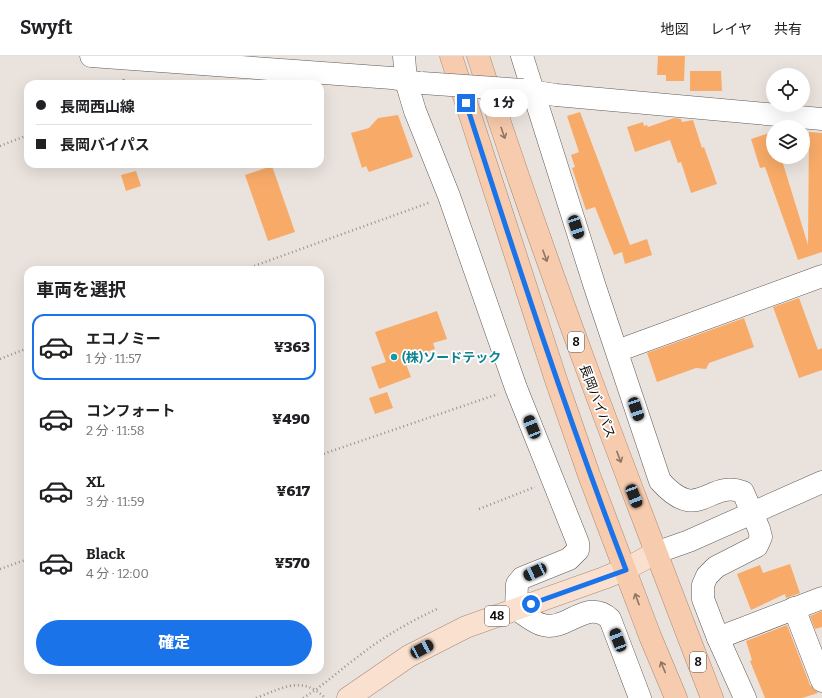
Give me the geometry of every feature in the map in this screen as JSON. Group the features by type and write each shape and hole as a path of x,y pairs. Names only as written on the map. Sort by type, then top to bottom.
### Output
{"highway":[{"path":"451,56 556,380 589,475 650,636 676,698"},
{"name":"長岡バイパス","path":"478,56 503,135 578,348 655,553 712,698"}],"main road":[{"name":"48","path":"348,698 409,656 466,627 626,570 655,553"}],"street":[{"path":"91,56 392,78 414,82 528,90 556,95 822,119"},
{"path":"404,56 414,82 415,111 449,196 516,388 552,480 576,536 578,550 569,559 522,578 518,584 516,609 543,626 551,626 565,622 587,612 596,612 606,616 610,620 640,698"},
{"path":"522,56 528,90 660,481 670,492 688,501 698,501 726,490 734,489 742,492 759,529 761,537 757,546 716,566 707,576 703,585 704,599 718,638 745,698"},
{"path":"617,351 822,276"},
{"path":"655,553 689,541 822,482"},
{"path":"718,638 822,598"},
{"path":"794,608 821,675"}],"path":[{"path":"0,146 24,137"},
{"path":"254,266 449,196"},
{"path":"0,359 24,350"},
{"path":"324,454 516,388"},
{"path":"479,509 552,480"},
{"path":"0,569 24,560"},
{"path":"303,698 317,690 355,659 396,629 439,608"},
{"path":"256,698 299,684 309,686 317,690 325,698"}],"building":[{"path":"658,56 685,56 684,81 666,81 666,75 657,75"},
{"path":"690,71 721,71 722,91 690,91"},
{"path":"580,112 630,245 647,239 652,255 625,264 622,252 614,255 595,207 586,210 572,168 575,167 571,155 579,152 567,116"},
{"path":"398,115 413,157 369,172 366,166 362,168 351,133 369,128 378,118"},
{"path":"674,118 681,119 682,122 693,120 702,148 704,147 717,184 691,193 681,162 678,163 670,140 635,152 627,127 643,122 644,126 647,125 648,127"},
{"path":"810,132 822,133 822,252 798,260 765,167 760,168 751,139 766,134 766,164 783,164 808,245"},
{"path":"266,168 273,168 295,232 268,241 245,175"},
{"path":"136,171 141,186 126,191 121,175"},
{"path":"799,298 818,350 822,348 822,370 799,378 773,307"},
{"path":"437,311 447,339 433,343 435,349 404,359 411,377 379,389 371,367 386,362 375,332"},
{"path":"744,318 754,347 709,363 706,369 696,368 657,382 647,353"},
{"path":"387,392 393,408 375,414 369,398"},
{"path":"790,564 800,593 786,598 785,594 751,610 737,574 760,565 763,573"},
{"path":"822,611 822,627 815,629 810,616"},
{"path":"787,625 810,685 818,693 802,698 765,698 750,661 752,660 746,641"}],"place":[{"name":"(株)ソードテック","path":"394,357"}],"route":[{"path":"466,103 556,380 589,475 626,570 531,604"}]}
